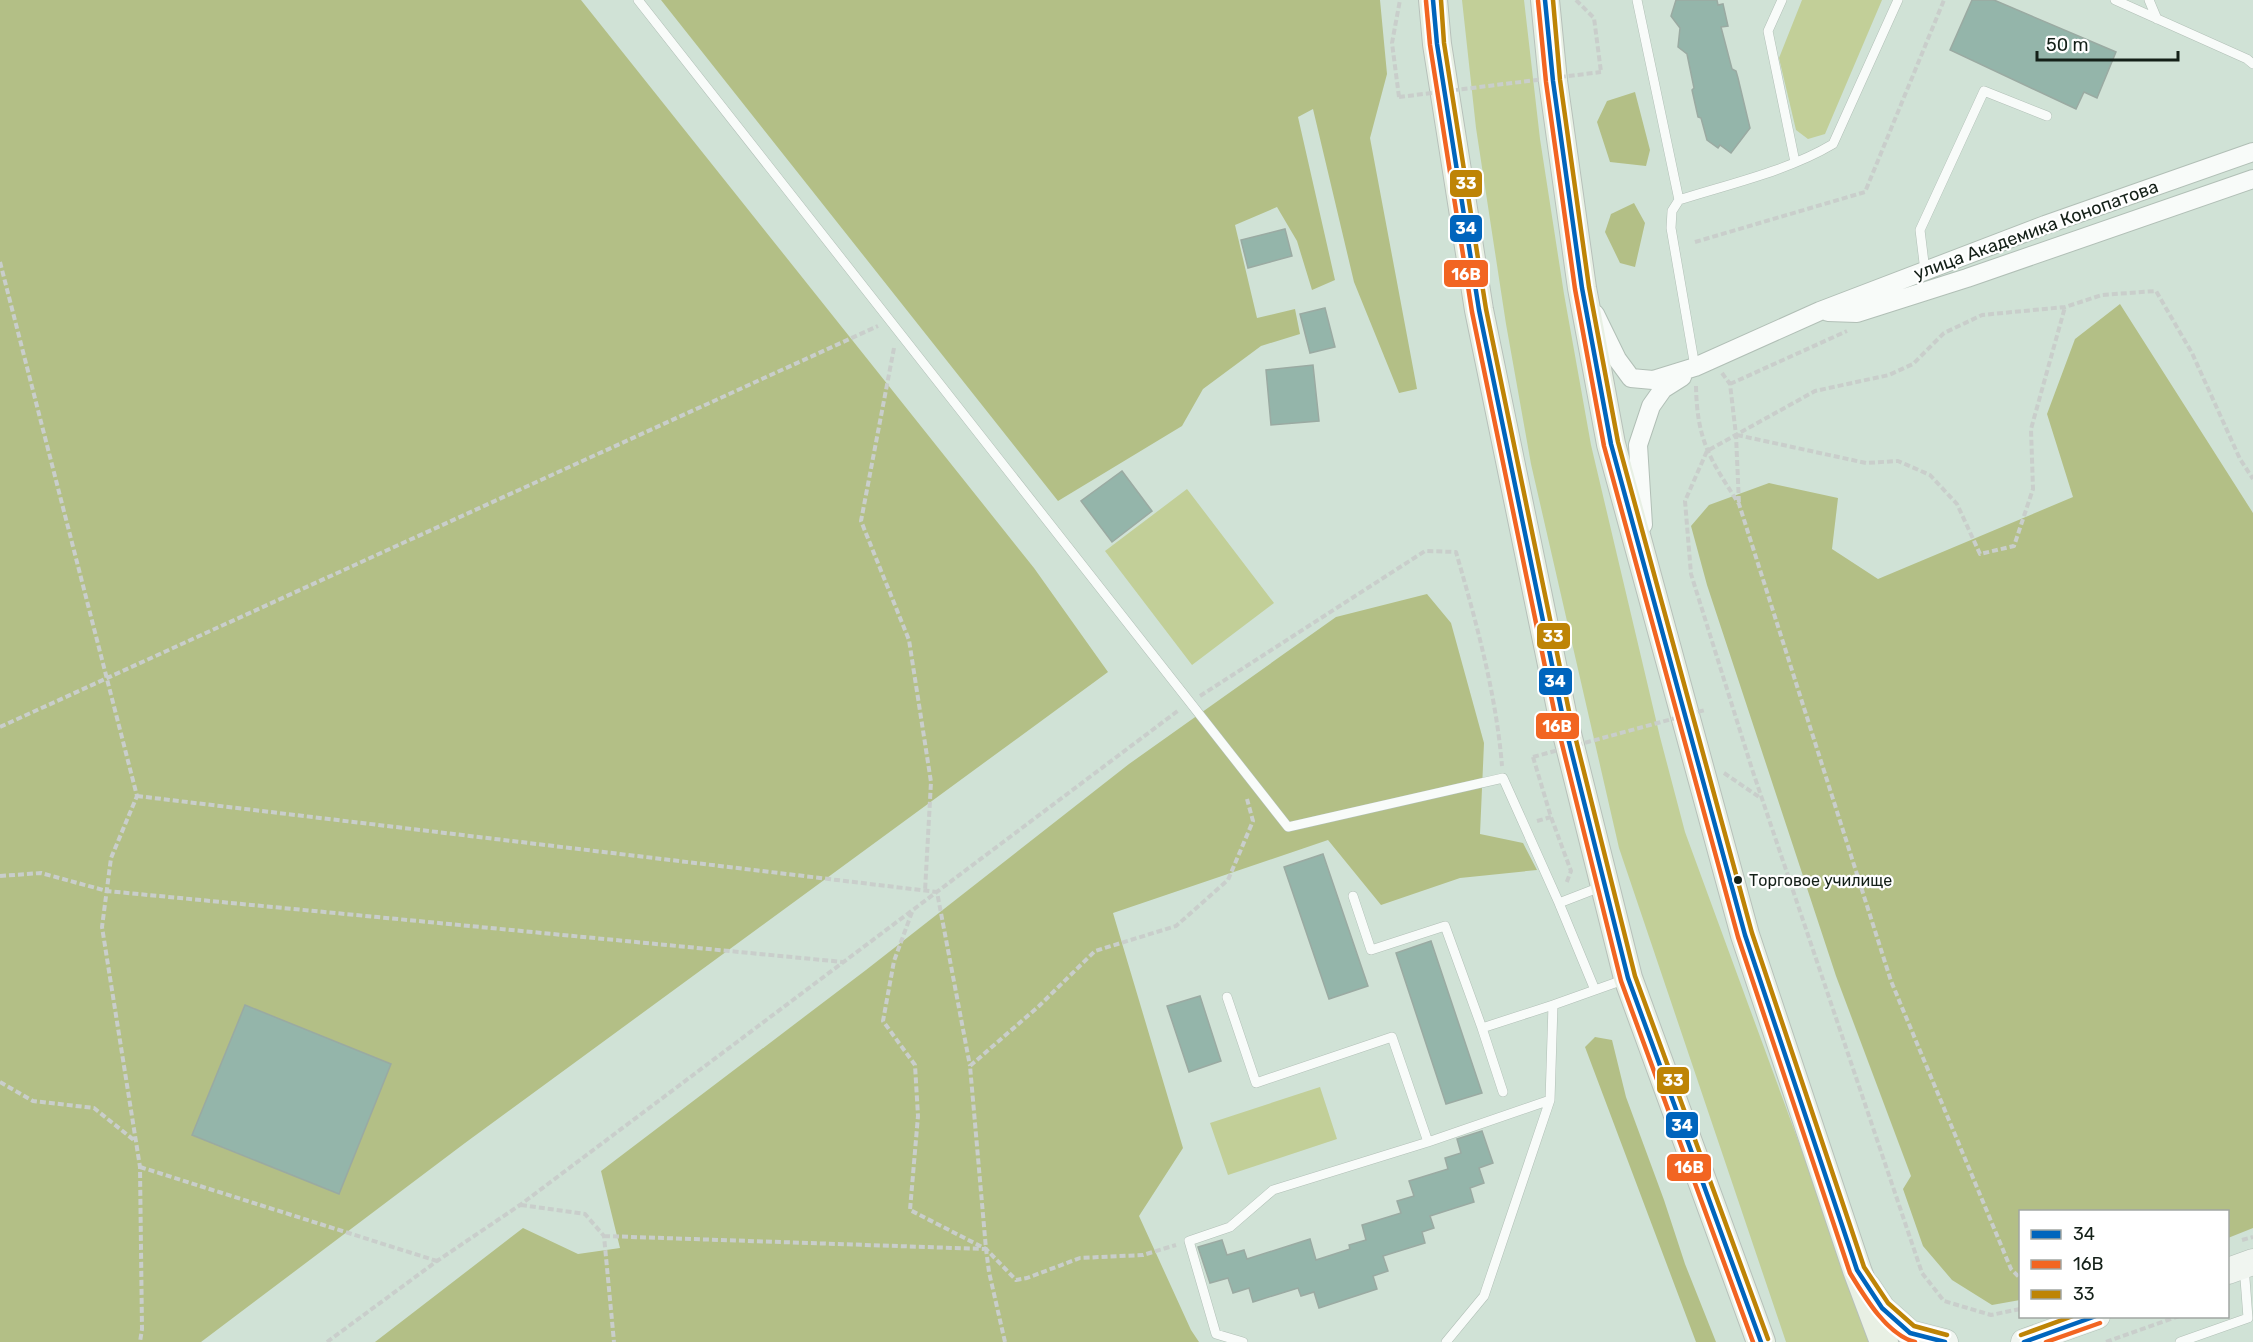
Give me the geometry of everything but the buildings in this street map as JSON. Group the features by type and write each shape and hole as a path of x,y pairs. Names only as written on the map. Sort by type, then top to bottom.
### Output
{"main road":[{"path":"1433,0 1437,44 1479,310 1563,718 1628,978 1761,1342"},
{"path":"1545,0 1553,81 1582,288 1611,444 1745,935 1857,1270 1884,1342"},
{"path":"1857,1270 1882,1308 1910,1333 1945,1342"},
{"path":"2024,1342 2094,1318"}],"street":[{"name":"улица Академика Конопатова","path":"1695,367 1820,311 2045,225 2253,152"},
{"name":"улица Академика Конопатова","path":"1820,311 1857,313 1967,278 2253,180"},
{"path":"1582,288 1617,359 1631,378 1653,380 1695,367"},
{"path":"1647,579 1638,445 1651,406 1663,389 1695,367"}],"lane":[{"path":"638,0 1188,703 1288,827 1503,778 1595,990"},
{"path":"1637,0 1679,200"},
{"path":"1782,0 1768,31 1795,162"},
{"path":"1695,367 1671,228 1672,211 1679,200 1795,162 1833,144 1898,0"},
{"path":"2115,0 2247,59 2253,64"},
{"path":"2149,0 2157,19"},
{"path":"1924,271 1920,230 1984,91 2047,116"},
{"path":"1559,903 1605,885"},
{"path":"1353,896 1371,950 1445,926 1503,1092"},
{"path":"1482,1029 1628,978"},
{"path":"1227,998 1256,1083 1392,1037 1428,1142"},
{"path":"1445,1342 1484,1296 1550,1100 1554,1005"},
{"path":"1243,1342 1216,1334 1189,1241 1230,1227 1273,1190 1428,1142 1550,1100"},
{"path":"2180,1342 2248,1318 2242,1266"}],"path":[{"path":"1400,0 1392,43 1399,97 1601,72 1594,18 1576,0"},
{"path":"1695,242 1865,192 1944,0"},
{"path":"0,262 137,796 111,858 102,927 140,1167 142,1329 140,1342"},
{"path":"2019,1309 1992,1315 1944,1301 1922,1273 1762,800 1691,574 1685,501 1707,451 1815,392 1889,375 1913,364 1944,333 1982,315 2066,307 2102,295 2156,291 2192,353 2240,459 2253,479"},
{"path":"1736,435 1866,463 1898,461 1930,475 1957,504 1980,554 2014,546 2033,489 2031,429 2066,307"},
{"path":"0,727 889,321"},
{"path":"897,331 861,521 909,640 931,782 925,891"},
{"path":"1713,359 1730,384 1736,435 1739,504"},
{"path":"1695,367 1700,432 1711,460 1739,504 1891,981 2011,1269 2019,1277"},
{"path":"327,1342 437,1261 520,1205 1188,703 1425,551 1456,552 1475,615 1500,740 1503,778"},
{"path":"1559,903 1570,871 1533,757 1705,710"},
{"path":"970,1066 1039,1006 1095,951 1176,926 1228,880 1253,821 1240,768"},
{"path":"1721,770 1762,800"},
{"path":"137,796 937,892"},
{"path":"0,876 41,873 107,891 844,962"},
{"path":"937,892 970,1066 986,1249 1005,1342"},
{"path":"912,911 894,961 884,1021 915,1065 918,1116 910,1210 986,1249 1016,1280 1080,1258 1143,1255 1189,1241"},
{"path":"0,1082 33,1101 94,1108 135,1141"},
{"path":"140,1167 437,1261"},
{"path":"520,1205 585,1214 604,1236 614,1342"},
{"path":"604,1236 986,1249"},
{"path":"2106,1342 2176,1318"}],"green space":[{"path":"0,0 581,0 1034,568 1108,672 465,1143 201,1342 0,1342"},
{"path":"661,0 1380,0 1387,74 1370,138 1417,389 1399,393 1354,282 1313,109 1298,117 1335,280 1312,290 1297,241 1277,207 1235,225 1257,318 1295,309 1300,334 1261,346 1203,389 1182,426 1058,501"},
{"path":"1462,0 1524,0 1540,139 1564,294 1591,445 1660,737 1685,832 1872,1342 1786,1342 1619,848 1531,464 1506,324 1476,128"},
{"path":"1802,0 1882,0 1825,134 1808,139 1796,130 1779,58"},
{"path":"1635,92 1650,150 1646,166 1610,162 1597,122 1607,101"},
{"path":"1634,203 1645,223 1635,267 1620,263 1605,232 1611,214"},
{"path":"2120,304 2253,513 2253,1228 2229,1238 2229,1210 2019,1210 2019,1300 1992,1305 1952,1280 1923,1246 1903,1189 1911,1176 1836,976 1707,585 1691,526 1709,505 1769,483 1838,498 1832,549 1878,579 2073,497 2047,414 2075,339"},
{"path":"1187,489 1274,603 1192,665 1105,551"},
{"path":"1427,594 1451,623 1484,743 1480,834 1523,843 1537,870 1460,878 1381,905 1328,840 1113,913 1183,1148 1139,1216 1191,1330 1199,1342 375,1342 523,1228 578,1254 620,1248 601,1171 866,970 1129,764 1336,617"},
{"path":"1595,1037 1612,1040 1626,1097 1685,1264 1716,1342 1696,1342 1585,1047"},
{"path":"1320,1087 1337,1139 1228,1175 1210,1123"}],"transit line":[{"name":"34","path":"1433,0 1437,44 1479,310 1563,718 1628,978 1761,1342"},
{"name":"33","path":"1441,0 1444,43 1486,309 1570,716 1635,976 1768,1339"},
{"name":"34","path":"1545,0 1553,81 1582,288 1611,444 1745,935 1857,1270 1882,1308 1910,1333 1945,1342"},
{"name":"33","path":"1553,0 1560,80 1589,287 1618,442 1752,933 1864,1267 1888,1303 1914,1326 1947,1335"},
{"name":"16В","path":"1426,1 1430,45 1472,312 1556,720 1621,981 1753,1342"},
{"name":"16В","path":"1538,1 1546,82 1575,289 1604,446 1738,937 1850,1273 1877,1314 1895,1332 1915,1342"},
{"name":"33","path":"2021,1335 2068,1318"},
{"name":"34","path":"2024,1342 2090,1318"},
{"name":"16В","path":"2046,1342 2100,1323"}],"place":[{"name":"Торговое училище","path":"1738,880"}]}
